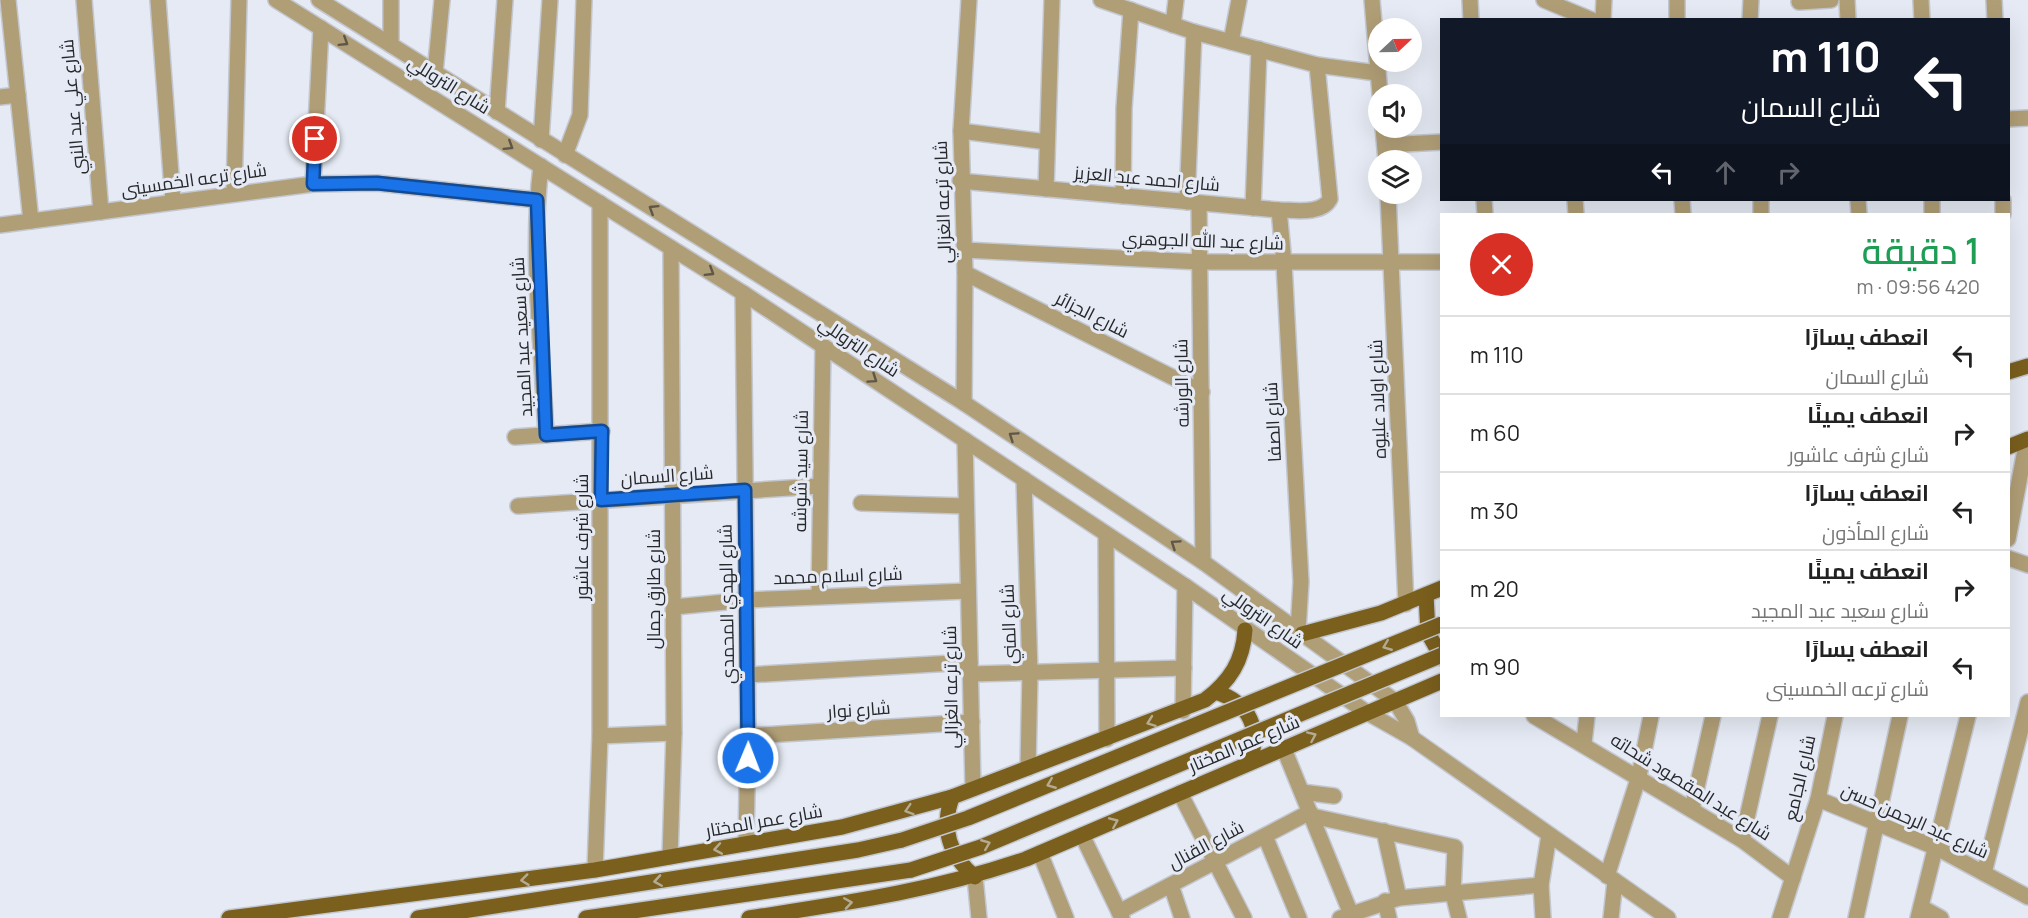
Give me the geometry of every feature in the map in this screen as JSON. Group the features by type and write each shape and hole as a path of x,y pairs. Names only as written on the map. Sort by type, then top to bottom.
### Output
{"main road":[{"path":"2010,371 2028,366"},
{"path":"2010,436 2027,440"},
{"path":"2010,446 2027,440"},
{"path":"1300,633 1406,604 1440,589"},
{"path":"1426,595 1428,633 1440,653"},
{"path":"418,918 858,850 902,840 968,818 1440,625"},
{"name":"شارع عمر المختار","path":"229,918 595,870 842,827 951,797 1183,711 1216,692 1237,665 1245,630"},
{"path":"586,918 911,870 981,847 1440,657"},
{"name":"شارع عمر المختار","path":"749,918 909,893 975,877 1040,853 1440,682"},
{"path":"1216,692 1237,701 1252,719 1256,734 1255,749 1249,763"},
{"path":"951,797 946,822 949,841 956,858 975,877"},
{"path":"311,907 327,918"}],"street":[{"path":"8,0 6,29 18,95 31,221"},
{"name":"شارع علي عبد النبي","path":"84,0 101,212"},
{"path":"158,0 173,202"},
{"path":"234,194 239,0"},
{"name":"شارع التروللي","path":"276,0 769,310 1185,586 1245,630 1366,712 1412,738 1611,879 1649,912 1668,918"},
{"name":"شارع التروللي","path":"319,0 334,5 391,45 496,112 964,403 1203,562 1395,701 1407,721 1412,738"},
{"path":"391,0 391,45"},
{"path":"435,73 442,0"},
{"path":"496,112 505,0"},
{"path":"541,140 550,0"},
{"path":"565,155 580,115 584,0"},
{"name":"شارع ترعه الغزالي","path":"964,403 965,273 960,182 969,0"},
{"path":"1046,189 1052,0"},
{"path":"1101,0 1125,5 1173,25 1231,42 1317,64 1377,73"},
{"path":"1173,25 1176,0"},
{"path":"1231,42 1239,0"},
{"path":"1372,0 1379,84"},
{"path":"1470,0 1472,18"},
{"path":"1603,18 1604,0"},
{"path":"1677,0 1677,18"},
{"path":"1750,18 1751,0"},
{"path":"1799,2 1831,0"},
{"path":"1847,0 1848,18"},
{"path":"1921,0 1922,18"},
{"path":"1994,0 1995,18"},
{"path":"1123,196 1125,5"},
{"path":"1554,8 1586,18"},
{"path":"313,184 321,28"},
{"name":"شارع الورشه","path":"1194,32 1193,203 1200,262 1203,562"},
{"path":"1253,208 1259,49"},
{"name":"شارع احمد عبد العزيز","path":"960,182 1279,210 1317,209 1328,203 1317,64"},
{"path":"0,97 18,95"},
{"path":"2010,119 2028,118"},
{"path":"961,131 1047,142"},
{"path":"1384,138 1385,150"},
{"path":"1385,145 1440,142"},
{"name":"شارع سعيد عبد المجيد","path":"541,166 537,200 546,435"},
{"name":"شارع ترعه الخمسينى","path":"0,225 313,184 377,183 537,200"},
{"name":"شارع شرف عاشور","path":"595,870 600,736 602,431 600,203"},
{"name":"شارع اولاد عليوه","path":"1389,204 1406,604"},
{"name":"شارع الصفا","path":"1279,210 1284,263 1301,582 1300,633"},
{"name":"شارع طارق جمال","path":"670,857 674,734 671,248"},
{"name":"شارع عبد الله الجوهري","path":"964,250 1200,262 1440,262"},
{"name":"شارع الجزائر","path":"965,273 1202,392"},
{"path":"769,310 782,290"},
{"name":"شارع الهدي المحمدي","path":"743,293 748,736 746,844"},
{"name":"شارع سيد شوشه","path":"819,596 823,346"},
{"path":"515,437 602,431"},
{"name":"شارع ترعه الغزالي","path":"964,440 974,788"},
{"path":"2010,529 2027,440"},
{"name":"شارع المني","path":"1024,479 1030,673 1028,768"},
{"name":"شارع السمان","path":"518,506 819,486"},
{"path":"861,502 966,506"},
{"path":"1106,534 1107,739"},
{"path":"2010,559 2028,565"},
{"path":"1183,711 1185,586"},
{"name":"شارع اسلام محمد","path":"674,607 819,596 968,591"},
{"path":"747,675 970,668 1030,673 1184,668"},
{"path":"1984,873 2021,760 2028,704"},
{"name":"شارع عبد المقصود شحاته","path":"1536,717 1584,743 1742,840 1793,878"},
{"path":"1584,743 1587,717"},
{"path":"1611,918 1611,879 1639,776 1651,717"},
{"path":"1692,809 1713,717"},
{"path":"1742,840 1770,717"},
{"name":"شارع الجامع","path":"1779,918 1818,799 1835,717"},
{"path":"1856,918 1879,823 1900,717"},
{"path":"1941,918 1920,913 1968,717"},
{"name":"شارع نوار","path":"748,736 972,722"},
{"path":"600,736 674,734"},
{"path":"1284,749 1311,814 1346,916 1392,900 1541,885"},
{"path":"1302,792 1334,796"},
{"path":"1180,793 1244,918"},
{"name":"شارع عبد الرحمن حسن","path":"1818,799 1937,848 2028,897"},
{"path":"1311,814 1455,847 1453,894 1459,918"},
{"name":"شارع القنال","path":"1120,915 1171,885 1311,814"},
{"path":"1384,831 1392,900 1389,918"},
{"path":"1082,835 1120,915"},
{"path":"1543,918 1541,885 1549,835"},
{"path":"1265,836 1299,918"},
{"path":"1040,853 1066,918"},
{"path":"975,877 979,918"},
{"path":"1171,885 1182,918"}],"route":[{"path":"315,139 313,184 377,183 537,200 546,435 602,431 601,500 745,490 748,758"}]}
